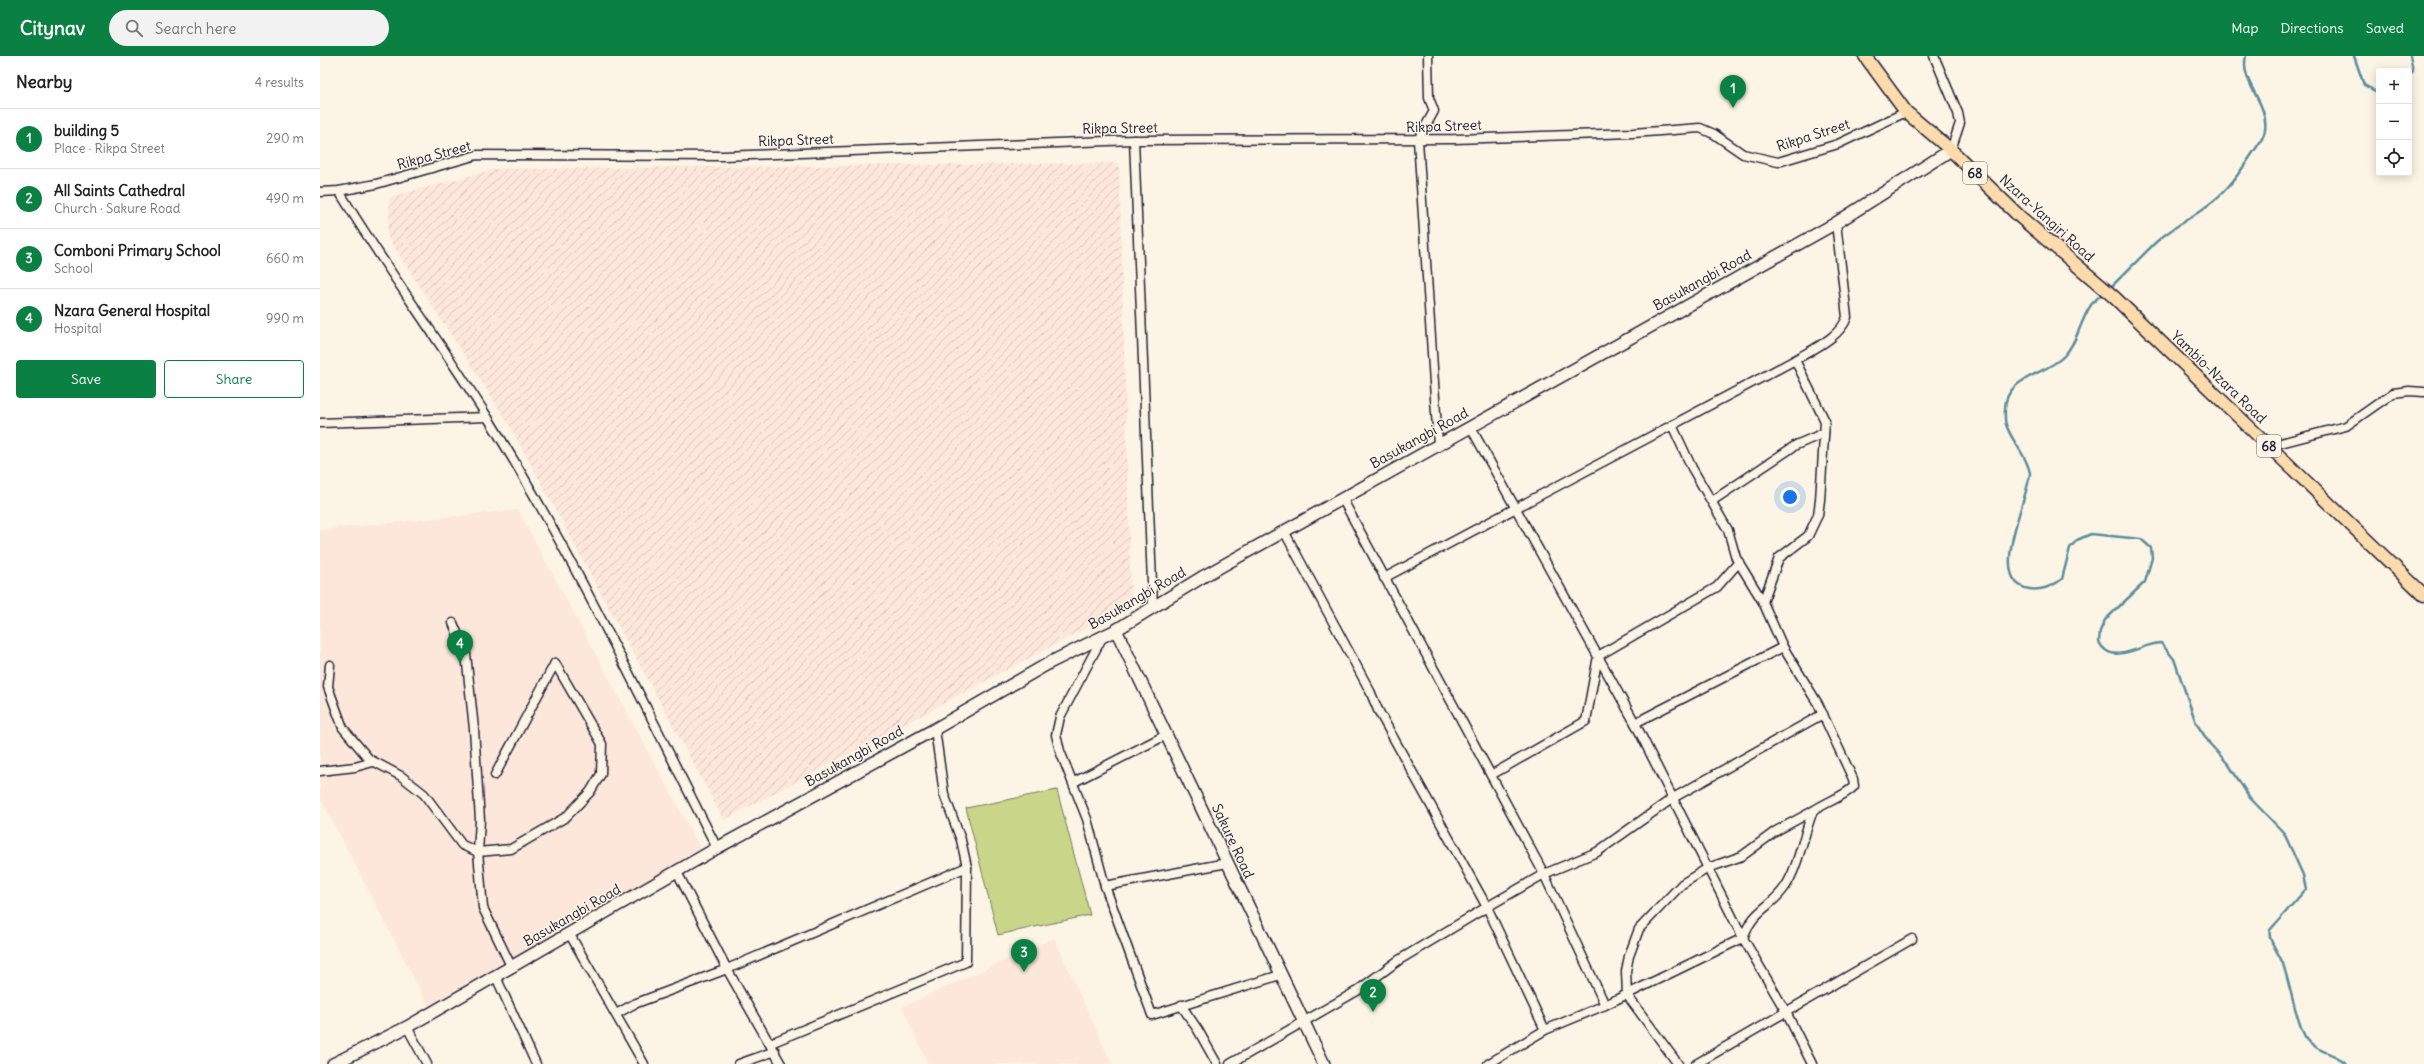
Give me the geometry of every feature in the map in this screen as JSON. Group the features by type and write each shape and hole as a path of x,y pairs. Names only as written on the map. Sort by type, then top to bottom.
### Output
{"main road":[{"name":"Nzara-Yangiri Road","path":"1865,56 1906,112 1951,150 2020,216 2114,297"},
{"name":"Yambio-Nzara Road","path":"2114,297 2424,595"}],"street":[{"path":"1428,56 1429,98 1434,111 1418,140 1438,444"},
{"path":"1934,56 1958,113 1960,122 1951,150"},
{"name":"Rikpa Street","path":"320,192 339,191 376,184 477,156 723,156 1134,140 1418,140 1633,133 1700,128 1714,134 1743,154 1778,162 1838,144 1906,112"},
{"path":"1134,140 1153,607"},
{"name":"Basukangbi Road","path":"333,1064 407,1027 512,968 569,933 677,872 716,848 935,729 1051,662 1116,630 1342,498 1836,222 1951,150"},
{"path":"339,191 369,241 487,417 571,559 716,848"},
{"path":"1384,578 1517,509 1795,360 1834,334 1845,324 1846,313 1836,222"},
{"path":"1763,602 1779,558 1808,536 1818,515 1822,481 1824,433 1823,414 1795,360"},
{"path":"2269,446 2346,426 2393,393 2409,391 2424,392"},
{"path":"320,423 487,417"},
{"path":"1470,426 1635,723 1743,938 1786,1012 1812,1064"},
{"path":"1672,426 1692,468 1728,530 1733,552 1763,602 1783,647 1823,714 1853,779 1854,786 1850,791 1823,804 1776,831 1742,856 1708,868 1682,884 1640,929 1629,956 1626,971 1627,995 1678,1064"},
{"path":"1712,501 1796,445 1824,433"},
{"path":"1342,498 1544,874 1605,1005"},
{"path":"1284,531 1370,691 1378,710 1487,907 1545,1030"},
{"path":"1491,775 1586,721 1598,656 1718,587 1739,562"},
{"path":"453,623 466,654 468,669 480,820 478,852 483,908 512,968"},
{"name":"Sakure Road","path":"1116,630 1280,975 1324,1064"},
{"path":"1103,636 1060,717 1056,735 1060,751 1074,782 1087,819 1105,886 1152,1014 1280,975"},
{"path":"1635,723 1783,647"},
{"path":"330,664 328,687 343,728 369,759 401,776 424,794 462,845 478,852 511,849 566,817 590,792 601,774 602,744 555,664 495,775"},
{"path":"1230,1064 1357,991 1399,960 1487,907 1544,874 1597,852 1673,798 1823,714"},
{"path":"739,1064 773,1047 966,962 967,867 961,840 944,794 935,729"},
{"path":"1074,782 1166,735"},
{"path":"320,771 355,767 374,762"},
{"path":"1488,1064 1545,1030 1627,995 1743,938 1755,916 1774,900 1786,886 1813,811"},
{"path":"1105,886 1227,863"},
{"path":"616,1014 634,1004 727,969 967,867"},
{"path":"677,872 727,969 782,1064"},
{"path":"569,933 644,1064"},
{"path":"1696,1064 1912,939"},
{"path":"496,976 536,1064"},
{"path":"1181,1005 1198,1030 1217,1064"},
{"path":"407,1027 427,1064"}],"shaded area":[{"path":"1119,163 1131,604 724,820 509,424 387,236 390,197 495,169"},
{"path":"518,510 702,851 429,1007 320,797 320,530"},
{"path":"1054,938 1112,1064 928,1064 902,1007"}],"green space":[{"path":"1057,790 1090,915 998,935 966,808"}],"waterway":[{"path":"2110,288 2162,237 2224,192 2239,174 2262,139 2265,130 2265,120 2263,110 2247,75 2245,65 2246,56"},
{"path":"2354,56 2364,85 2376,91"},
{"path":"2410,56 2412,72"},
{"path":"2104,292 2087,311 2073,344 2064,356 2047,368 2019,383 2007,398 2005,409 2006,425 2023,455 2030,473 2013,536 2010,553 2010,569 2015,581 2025,588 2040,589 2054,584 2062,579 2070,548 2077,540 2091,534 2141,539 2151,548 2152,558 2145,582 2105,620 2100,631 2099,642 2105,650 2119,654 2161,643 2174,659 2196,723 2210,744 2229,765 2250,798 2284,833 2303,875 2306,889 2270,930 2270,938 2283,964 2299,1023 2306,1038 2315,1047 2337,1057 2347,1064"}],"place":[{"name":"building 5","path":"1733,108"},
{"name":"Nzara General Hospital","path":"460,663"},
{"name":"Comboni Primary School","path":"1024,972"},
{"name":"All Saints Cathedral","path":"1373,1012"}]}
